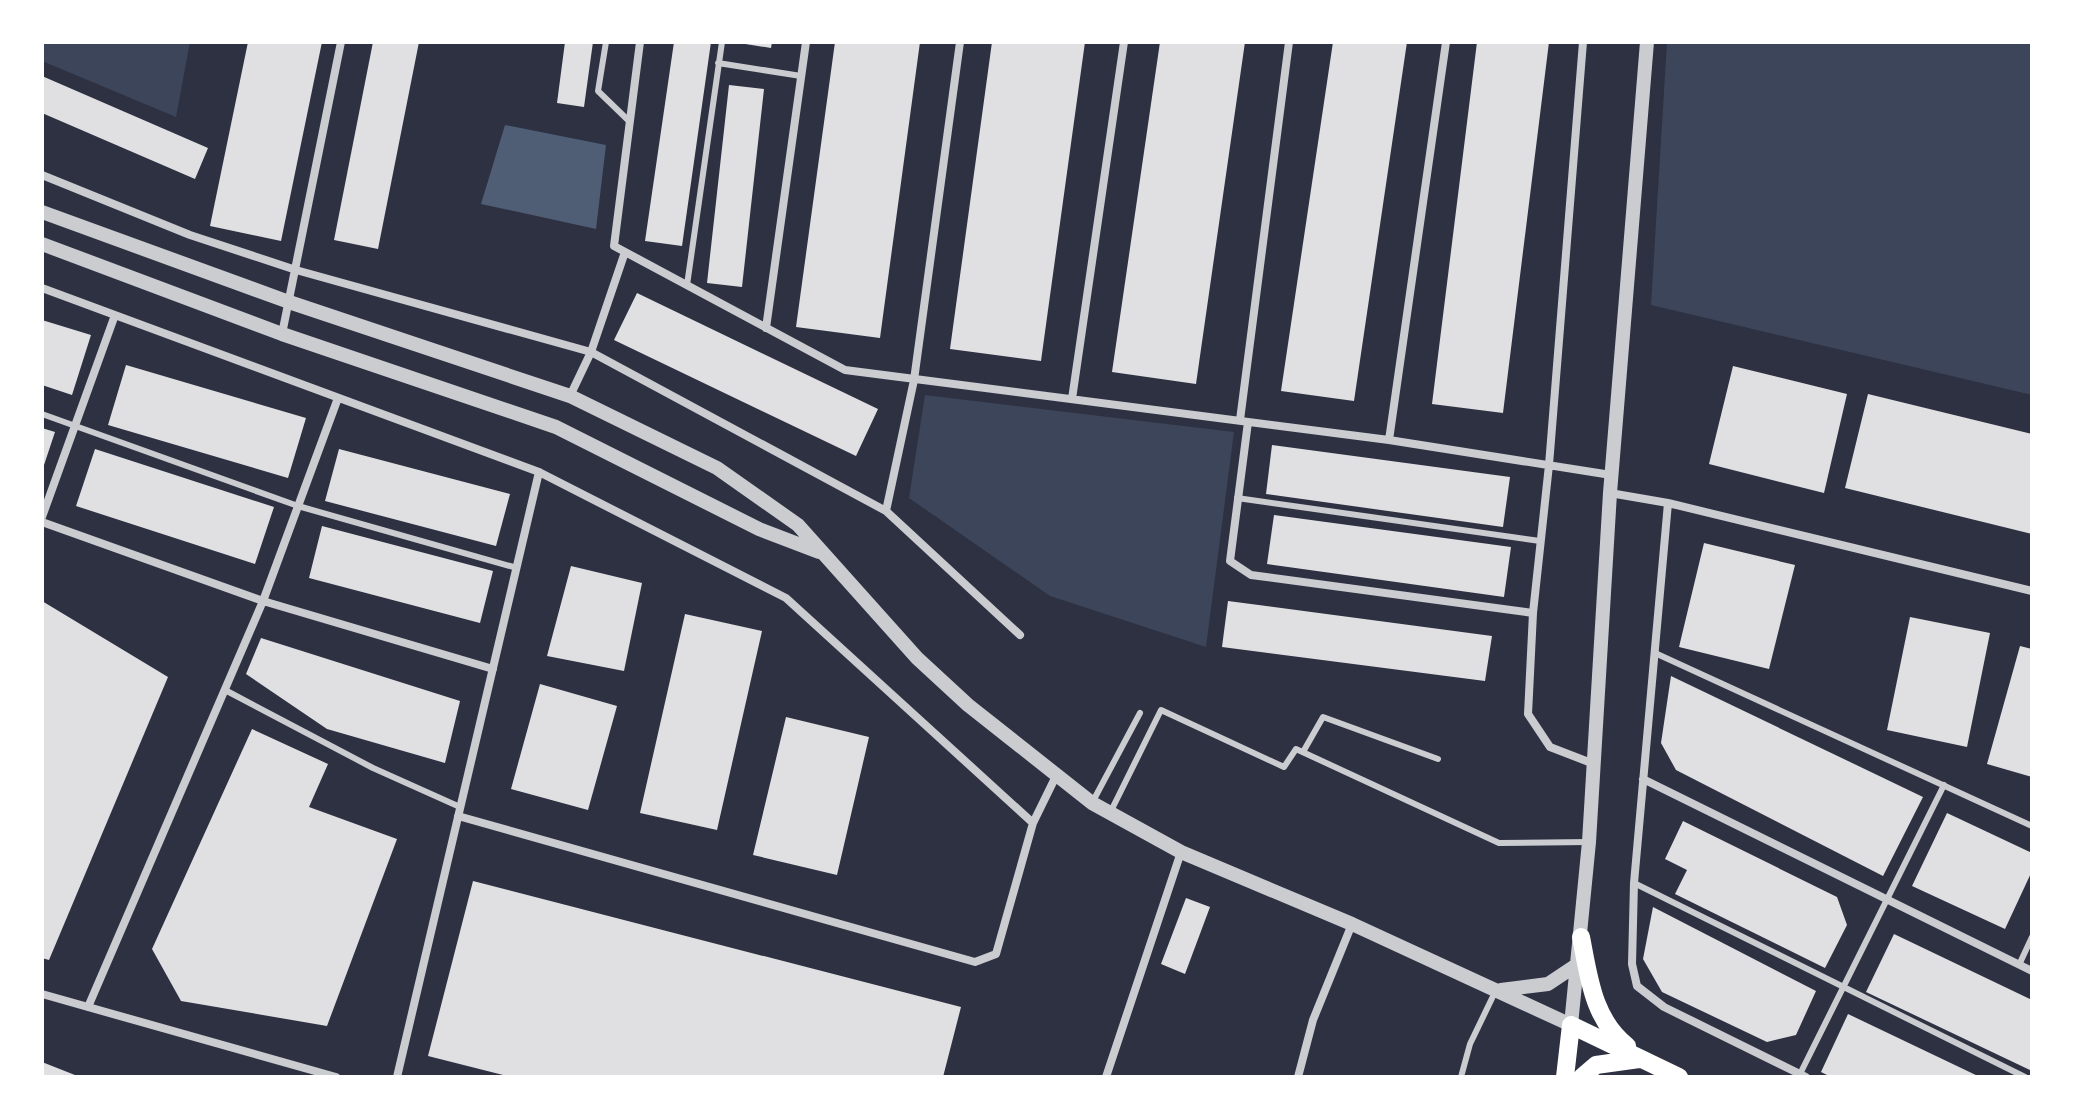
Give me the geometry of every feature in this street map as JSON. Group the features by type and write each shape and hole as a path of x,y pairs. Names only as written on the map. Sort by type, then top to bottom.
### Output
{"main road":[{"path":"1581,937 1593,996 1607,1027 1642,1058"},
{"path":"1565,1077 1571,1025 1679,1077"},
{"path":"1582,1077 1596,1065 1642,1058"}],"street":[{"path":"282,334 341,42"},
{"path":"640,42 614,246 845,370 1389,440 1611,475"},
{"path":"766,328 806,42"},
{"path":"886,511 914,380 960,42"},
{"path":"1072,399 1124,42"},
{"path":"1289,42 1230,561 1251,575 1533,613"},
{"path":"1389,440 1446,42"},
{"path":"1583,42 1549,465 1533,613 1528,714 1550,747 1594,764"},
{"path":"42,212 289,302 570,396 717,468 798,525 917,658 1092,803 1181,852 1352,924 1571,1025 1589,842 1611,475 1647,42"},
{"path":"42,175 190,235 296,270 591,352 886,511 1020,635"},
{"path":"42,244 282,334 556,427 759,529 820,552"},
{"path":"570,396 591,352 625,252"},
{"path":"42,288 539,472 786,598 1033,823"},
{"path":"115,315 42,520 263,601 493,669"},
{"path":"88,1007 263,601 338,398"},
{"path":"397,1077 539,472"},
{"path":"1610,493 1668,503 2032,591"},
{"path":"1668,503 1634,883 1632,964 1637,986 1664,1007 1803,1076"},
{"path":"459,811 975,962 996,954 1033,823 1056,776"},
{"path":"1643,779 2032,971"},
{"path":"1106,1077 1181,852"},
{"path":"1298,1077 1313,1020 1352,924"},
{"path":"1496,990 1548,984 1578,964"},
{"path":"42,994 336,1077"}],"lane":[{"path":"606,42 598,91 630,122"},
{"path":"687,285 722,42"},
{"path":"718,63 801,76"},
{"path":"42,414 298,506 517,568"},
{"path":"1237,498 1540,541"},
{"path":"1655,653 2032,826"},
{"path":"225,690 459,811"},
{"path":"1109,814 1161,710 1284,767 1296,749 1499,843 1589,842"},
{"path":"1092,803 1140,713"},
{"path":"1303,752 1323,717 1438,759"},
{"path":"1803,1076 1944,785"},
{"path":"1634,883 2025,1077"},
{"path":"2019,965 2032,937"},
{"path":"1461,1077 1470,1044 1496,990"}],"shaded area":[{"path":"42,42 190,42 176,117 42,61"},
{"path":"1667,42 2032,42 2032,395 1651,305"},
{"path":"505,125 606,145 596,229 481,204"},
{"path":"925,395 1234,432 1206,647 1050,596 909,498"}],"building":[{"path":"248,42 322,42 281,241 210,226"},
{"path":"373,42 419,42 378,249 334,240"},
{"path":"565,42 593,42 584,107 557,103"},
{"path":"674,42 711,42 682,246 645,241"},
{"path":"733,42 772,42 771,48"},
{"path":"835,42 920,42 880,338 796,327"},
{"path":"992,42 1085,42 1041,361 950,349"},
{"path":"1160,42 1245,42 1196,384 1112,372"},
{"path":"1333,42 1407,42 1354,401 1281,391"},
{"path":"1477,42 1549,42 1503,413 1432,404"},
{"path":"42,76 208,148 195,179 42,113"},
{"path":"729,85 764,89 742,287 707,283"},
{"path":"637,293 878,409 856,456 614,340"},
{"path":"42,320 91,335 72,395 42,385"},
{"path":"126,365 306,418 288,478 108,425"},
{"path":"1733,366 1847,394 1824,493 1709,464"},
{"path":"1868,394 2032,434 2032,534 1845,488"},
{"path":"42,428 55,432 43,468 42,467"},
{"path":"1272,445 1510,477 1503,527 1266,494"},
{"path":"95,449 274,507 255,564 76,506"},
{"path":"339,449 510,494 496,546 325,501"},
{"path":"1274,515 1511,547 1504,597 1267,564"},
{"path":"322,526 493,571 480,623 309,578"},
{"path":"1704,543 1795,565 1769,669 1679,647"},
{"path":"571,566 642,583 624,671 547,656"},
{"path":"42,601 168,677 49,960 42,958"},
{"path":"1228,601 1492,636 1485,681 1222,647"},
{"path":"685,614 762,631 717,830 640,813"},
{"path":"1910,617 1990,633 1967,747 1887,730"},
{"path":"261,638 460,701 445,763 327,729 246,674"},
{"path":"2020,646 2032,649 2032,777 1987,764"},
{"path":"1671,676 1923,797 1883,876 1676,770 1661,743"},
{"path":"540,684 617,706 588,810 511,789"},
{"path":"786,717 869,737 837,875 753,855"},
{"path":"252,729 328,764 309,807 397,839 327,1026 181,1001 152,949"},
{"path":"1947,813 2032,853 2032,871 2005,929 1912,886"},
{"path":"1683,821 1837,897 1847,925 1825,968 1675,894 1687,870 1665,859"},
{"path":"473,881 961,1007 943,1077 511,1077 428,1056"},
{"path":"1186,898 1210,907 1185,974 1161,964"},
{"path":"1653,907 1816,991 1796,1035 1767,1042 1662,992 1643,959"},
{"path":"1894,934 2032,1000 2032,1071 1866,992"},
{"path":"1848,1014 1980,1077 1831,1077 1821,1072"},
{"path":"42,1062 80,1077 42,1077"}]}
